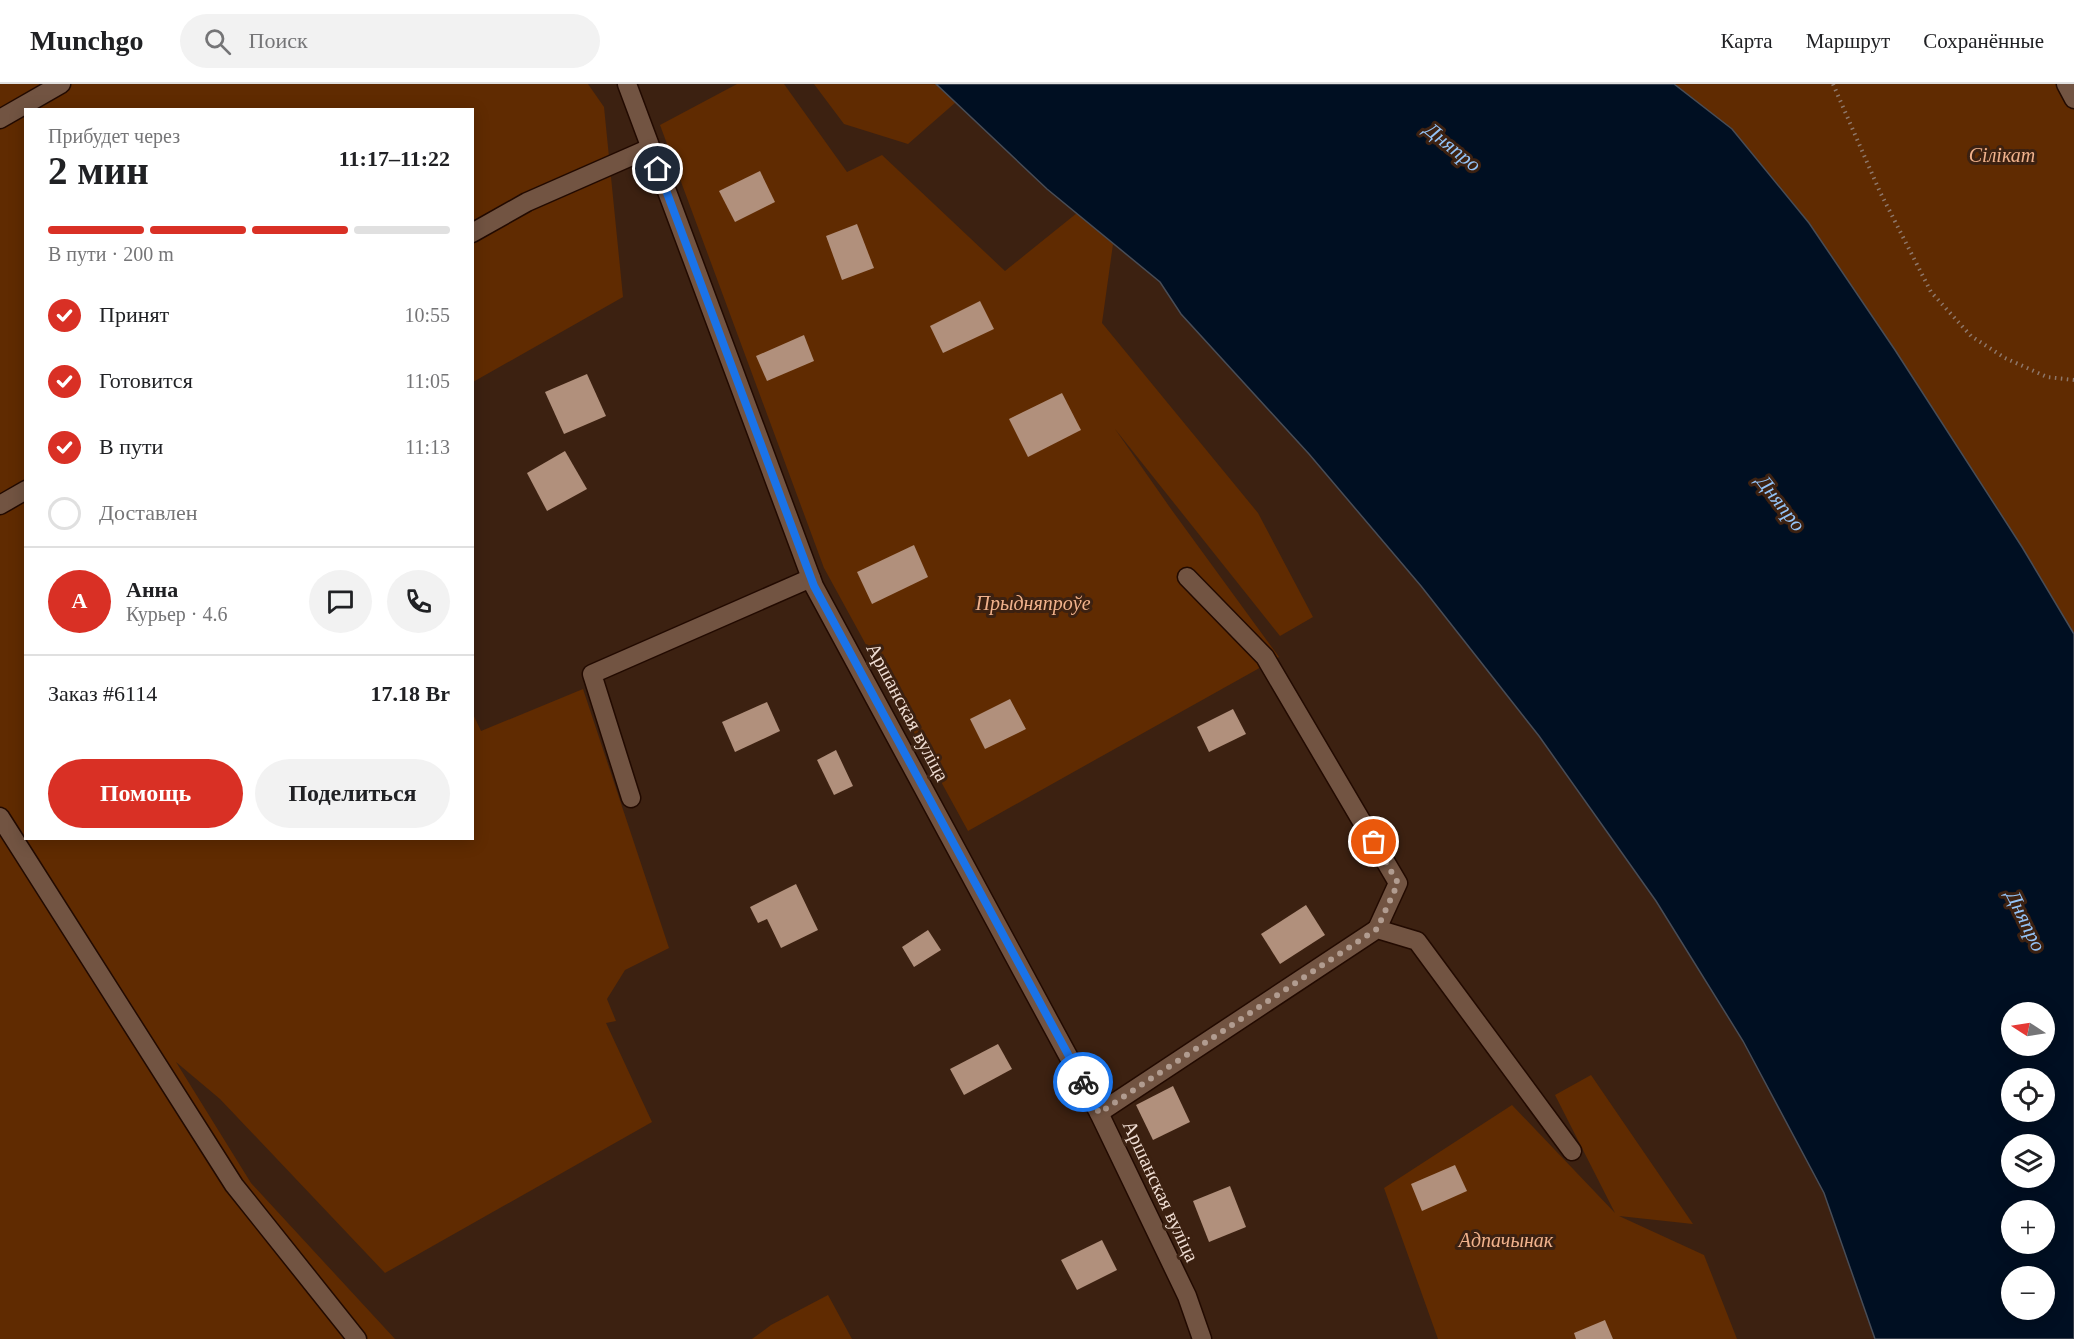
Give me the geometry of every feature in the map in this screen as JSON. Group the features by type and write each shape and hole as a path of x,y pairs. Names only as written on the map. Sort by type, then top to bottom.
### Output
{"street":[{"path":"0,119 61,84"},
{"name":"Аршанская вуліца","path":"627,84 811,578 1099,1113 1186,1296 1202,1339"},
{"path":"2066,84 2074,99"},
{"path":"474,232 527,202 650,148"},
{"path":"0,505 24,491"},
{"path":"1099,1113 1377,929 1398,883 1266,657 1187,577"},
{"path":"632,798 592,674 811,578"},
{"path":"0,817 234,1185 357,1339"},
{"path":"1377,929 1418,941 1572,1151"}],"path":[{"path":"1833,84 1880,192 1931,292 1971,336 2005,358 2048,377 2074,380"}],"green space":[{"path":"0,84 588,84 604,107 623,297 474,381 474,108 24,108 24,840 474,840 474,716 481,731 583,689 669,948 625,970 607,999 616,1021 606,1023 652,1122 385,1273 220,1099 176,1062 251,1183 395,1339 0,1339"},
{"name":"Прыдняпроўе","path":"737,84 784,84 847,172 882,155 1005,271 1077,213 1113,244 1102,323 1258,513 1313,617 1280,636 1115,429 1279,657 968,831 824,568 660,125"},
{"path":"814,84 936,84 956,102 908,144 844,124"},
{"name":"Сілікат","path":"1674,84 2074,84 2074,634 2022,547 1895,350 1809,223 1732,129"},
{"name":"Адпачынак","path":"1591,1075 1693,1224 1619,1216 1704,1255 1737,1339 1438,1339 1384,1188 1512,1105 1615,1213 1555,1095"},
{"path":"828,1295 852,1339 752,1339 771,1325"}],"water":[{"name":"Дняпро","path":"936,84 1674,84 1732,129 1809,223 1895,350 2022,547 2074,634 2074,1339 1875,1339 1824,1193 1743,1041 1656,901 1539,736 1421,586 1309,454 1181,314 1160,282 1047,189"}],"building":[{"path":"760,171 775,202 735,222 719,191"},
{"path":"857,224 874,268 842,280 826,236"},
{"path":"980,301 994,329 943,353 930,326"},
{"path":"804,335 814,361 767,381 756,356"},
{"path":"587,374 606,416 564,434 545,392"},
{"path":"1062,393 1081,430 1028,457 1009,419"},
{"path":"565,451 587,489 547,511 527,473"},
{"path":"914,545 928,577 872,604 857,572"},
{"path":"1010,699 1026,729 985,749 970,719"},
{"path":"767,702 780,731 735,752 722,722"},
{"path":"1233,709 1246,734 1209,752 1197,727"},
{"path":"836,750 853,786 834,795 817,760"},
{"path":"796,884 818,930 781,948 767,919 758,923 750,907"},
{"path":"1306,905 1325,935 1280,964 1261,934"},
{"path":"928,930 941,950 914,967 902,947"},
{"path":"998,1044 1012,1069 964,1095 950,1069"},
{"path":"1173,1086 1190,1122 1153,1140 1136,1105"},
{"path":"1455,1165 1467,1191 1422,1211 1411,1184"},
{"path":"1230,1186 1246,1227 1209,1242 1193,1201"},
{"path":"1102,1240 1117,1270 1077,1290 1061,1260"},
{"path":"1605,1320 1613,1339 1576,1339 1574,1333"}],"way so far":[{"path":"1083,1082 1099,1113 1377,929 1398,883 1374,842"}],"route":[{"path":"658,169 814,586 1083,1082"}]}
